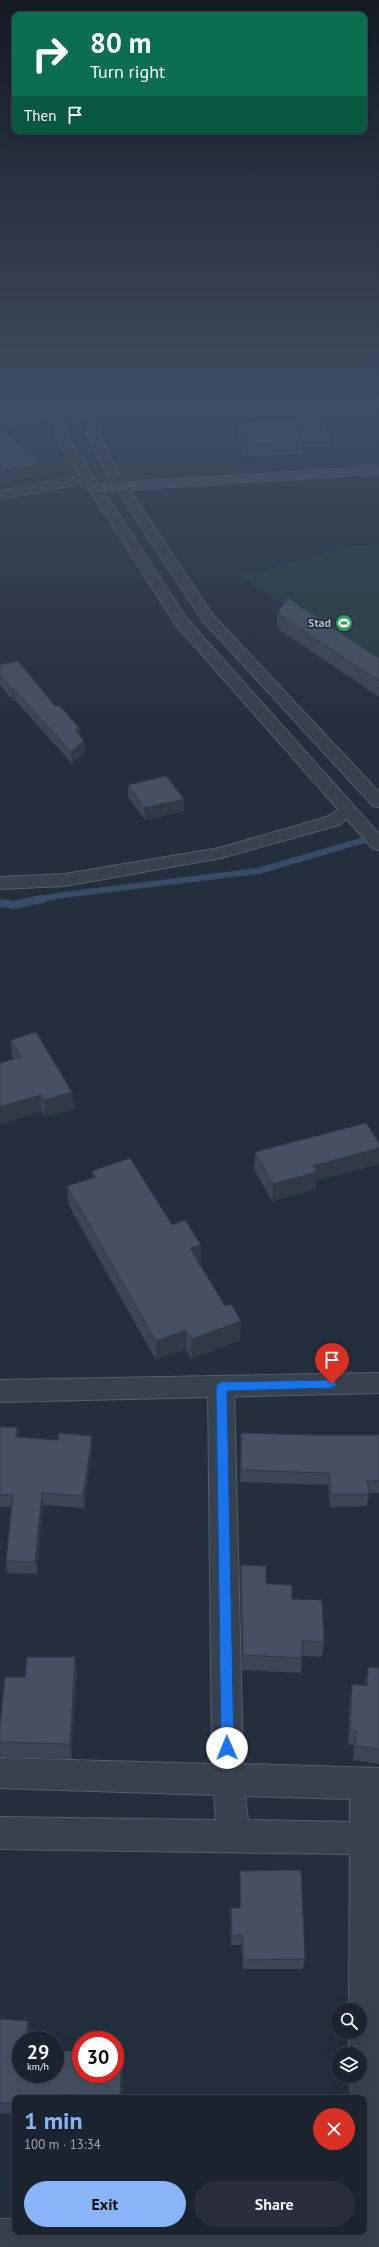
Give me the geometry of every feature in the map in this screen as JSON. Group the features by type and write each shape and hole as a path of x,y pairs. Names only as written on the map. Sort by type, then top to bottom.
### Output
{"street":[{"path":"110,512 181,622 379,845"},
{"path":"137,512 207,617 379,802"},
{"path":"0,883 65,880 220,853 332,822 348,811"},
{"path":"0,1391 379,1383"},
{"path":"221,1386 228,1780 233,1836"},
{"path":"0,1773 373,1784 373,2065 378,2243 0,2238"},
{"path":"0,1833 373,1838"}],"green space":[{"name":"Stad","path":"379,544 379,670 241,576 351,546"}],"building":[{"path":"288,598 379,658 379,681 277,613"},
{"path":"18,661 55,706 59,705 80,729 75,730 84,741 71,752 0,675 0,665"},
{"path":"166,776 184,799 144,808 128,785"},
{"path":"36,1032 72,1092 44,1100 40,1095 0,1107 0,1063 21,1057 11,1040"},
{"path":"366,1123 379,1143 379,1148 313,1166 317,1172 273,1184 255,1152"},
{"path":"130,1158 172,1225 185,1220 201,1245 190,1248 225,1306 231,1304 241,1321 192,1339 186,1330 156,1341 67,1186 96,1177 92,1171"},
{"path":"0,1427 17,1427 16,1437 58,1440 59,1433 92,1436 83,1496 42,1493 35,1562 6,1561 13,1495 0,1495"},
{"path":"241,1433 379,1435 379,1481 367,1481 369,1494 331,1494 329,1473 241,1470"},
{"path":"241,1565 266,1566 266,1584 292,1585 292,1599 322,1600 324,1642 302,1641 302,1658 243,1655"},
{"path":"27,1657 75,1657 70,1744 0,1742 0,1725 5,1677 25,1677"},
{"path":"368,1667 379,1668 379,1749 356,1746 356,1731 350,1730 352,1684 367,1686"},
{"path":"301,1870 305,1959 243,1960 243,1935 232,1936 231,1908 241,1908 240,1871"},
{"path":"0,2019 28,2021 26,2031 12,2031 12,2083 64,2083 64,2051 72,2051 72,2083 121,2083 120,2095 12,2095 12,2104 0,2103"}],"waterway":[{"path":"40,899 63,895 258,871 379,836"},
{"path":"0,903 14,905 40,899"}],"place":[{"name":"Stad","path":"344,623"}],"route":[{"path":"227,1748 221,1386 332,1384"}]}
